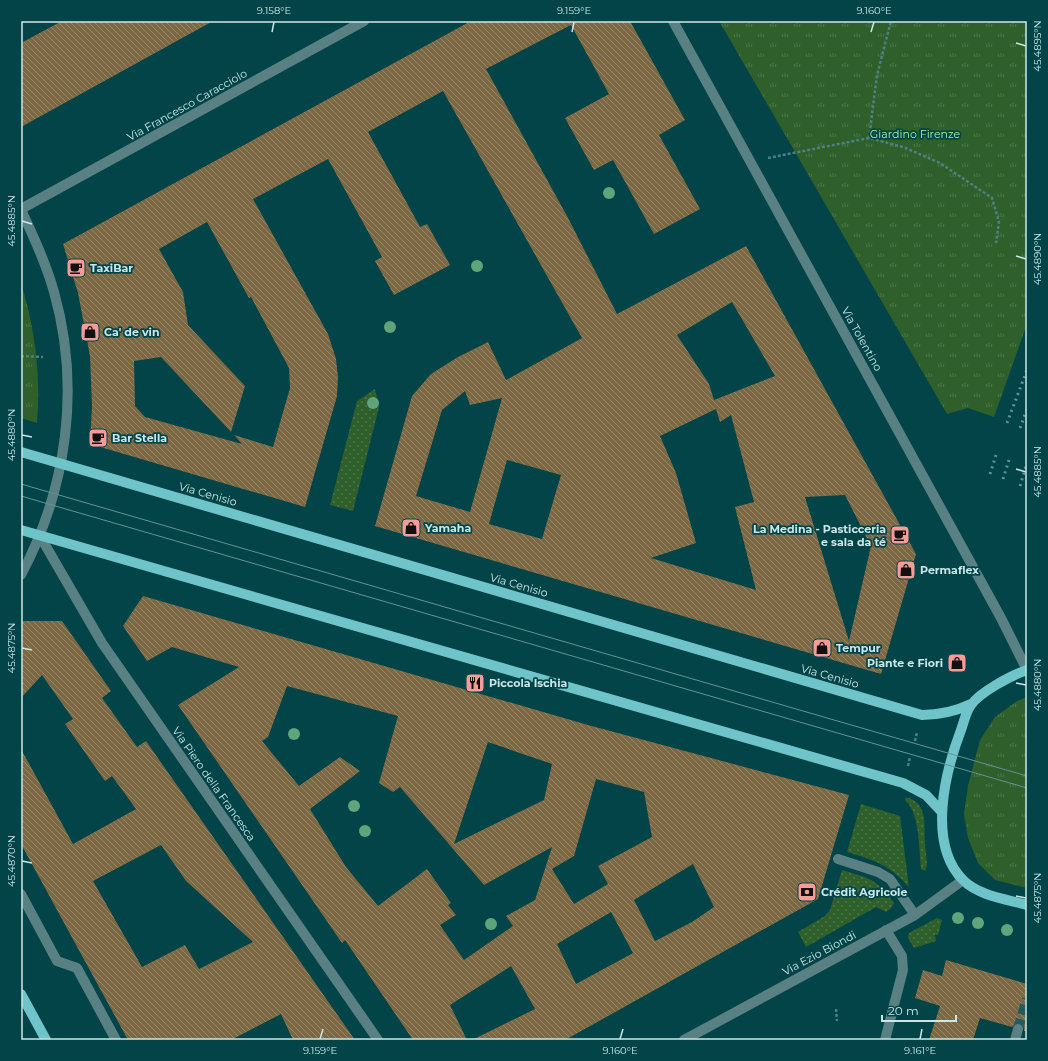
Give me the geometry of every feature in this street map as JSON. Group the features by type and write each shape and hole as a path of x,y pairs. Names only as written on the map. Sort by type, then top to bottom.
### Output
{"main road":[{"name":"Via Cenisio","path":"21,452 922,715 939,715 957,711 971,704 1006,679 1027,670"},
{"path":"21,530 903,783 926,795 942,812"},
{"path":"971,704 949,765 942,812 943,839 948,860 963,880 976,890 1027,906"},
{"path":"21,994 46,1040"}],"street":[{"name":"Via Francesco Caracciolo","path":"21,210 364,21"},
{"name":"Via Tolentino","path":"673,21 1001,618 1027,670"},
{"path":"21,210 45,264 54,292 61,322 68,381 67,417 61,464 53,499 40,536 21,575"},
{"name":"Via Piero della Francesca","path":"40,536 102,643 378,1040"},
{"path":"838,859 878,872 890,879 915,915"},
{"name":"Via Ezio Biondi","path":"684,1040 915,915 963,880"},
{"path":"21,894 57,961 77,968 116,1040"},
{"path":"885,1040 903,970 902,956 886,930"},
{"path":"1015,1040 1018,1029"}],"path":[{"path":"869,138 877,75 890,21"},
{"path":"751,162 822,146 869,138 903,147 940,163 992,198 999,222 996,244"},
{"path":"21,356 43,357"},
{"path":"915,741 918,728"},
{"path":"907,770 910,757"},
{"path":"836,1009 837,1020"}],"green space":[{"name":"Giardino Firenze","path":"719,21 1027,21 1027,324 994,417 968,408 947,414"},
{"path":"21,283 30,317 36,352 38,387 37,423 21,418"},
{"path":"375,389 379,407 353,511 330,505 357,401"},
{"path":"1027,697 1027,888 995,880 978,863 968,838 964,814 968,786 980,740 995,717 1017,701"},
{"path":"906,797 918,804 923,815 927,865 925,871 921,869 918,832 914,814 905,800"},
{"path":"861,804 900,816 909,887 895,873 881,864 847,852"},
{"path":"842,870 872,880 894,903 886,912 876,907 806,947 798,932 825,916 830,910"},
{"path":"937,918 942,920 938,935 935,935 936,941 914,948 908,938 909,933"}],"building":[{"path":"62,21 213,21 21,127 21,43"},
{"path":"471,21 630,21 685,120 659,135 700,209 654,234 613,160 594,170 565,118 609,94 571,25 486,69 567,216 617,314 746,246 916,554 881,674 375,526 412,396 431,374 458,357 488,342 506,380 582,338 443,91 368,132 420,227 427,224 450,265 394,295 375,261 382,257 328,159 253,199 328,334 336,359 338,377 337,396 305,507 90,444 92,406 90,356 78,293 63,244","holes":["207,222 249,298 251,297 289,368 290,388 273,447 234,435 242,444 145,417 135,406 134,361 161,357 231,432 245,386 188,325 183,292 159,249","732,302 775,376 714,400 709,384 677,335","465,391 470,405 502,398 470,512 416,496 442,410","716,409 720,422 731,415 754,502 735,507 756,590 651,558 696,543 676,473 660,436","507,460 561,475 542,539 489,524","845,495 871,546 849,641 805,497"]},
{"path":"143,596 588,725 849,795 818,899 565,1040 472,1040 535,1009 511,966 450,1005 467,1040 413,1040 345,940 342,943 178,705 239,667 172,647 147,661 123,626","holes":["287,686 398,716 379,783 393,792 400,787 484,885 552,847 535,900 506,916 513,926 464,960 440,925 456,915 448,905 451,903 427,869 378,906 346,867 310,809 360,771 340,757 299,786 262,741 268,737","488,742 552,764 544,800 454,844","596,779 644,792 652,837 598,866 608,884 574,904 552,869 574,856","693,864 714,907 692,922 655,941 634,900","611,912 633,953 576,984 557,944"]},
{"path":"21,621 62,621 111,691 102,698 137,747 146,741 355,1040 293,1040 281,1014 231,1040 128,1040 21,844 21,749 73,844 136,809 112,776 105,781 65,724 73,719 42,675 21,698","holes":["161,845 186,881 253,942 199,969 185,945 142,967 93,881"]},
{"path":"946,960 1027,984 1027,1031 1024,1031 1024,1027 1020,1023 1016,1023 1012,1027 980,1018 973,1040 929,1040 940,1006 915,998 923,970 942,976"}],"tunnel":[{"path":"1018,1029 1027,999"}],"tram line":[{"path":"21,484 1027,776"},
{"path":"21,496 1027,788"}],"railway":[{"path":"1007,423 1027,370"},
{"path":"1020,428 1027,409"},
{"path":"990,474 996,455"},
{"path":"1003,479 1009,460"},
{"path":"1020,486 1026,466"}],"place":[{"name":"TaxiBar","path":"76,268"},
{"name":"Ca' de vin","path":"90,332"},
{"name":"Bar Stella","path":"98,438"},
{"name":"Yamaha","path":"411,528"},
{"name":"La Medina - Pasticceria e sala da té","path":"900,535"},
{"name":"Permaflex","path":"906,570"},
{"name":"Tempur","path":"822,648"},
{"name":"Piante e Fiori","path":"957,663"},
{"name":"Piccola Ischia","path":"475,683"},
{"name":"Crédit Agricole","path":"807,892"}]}
